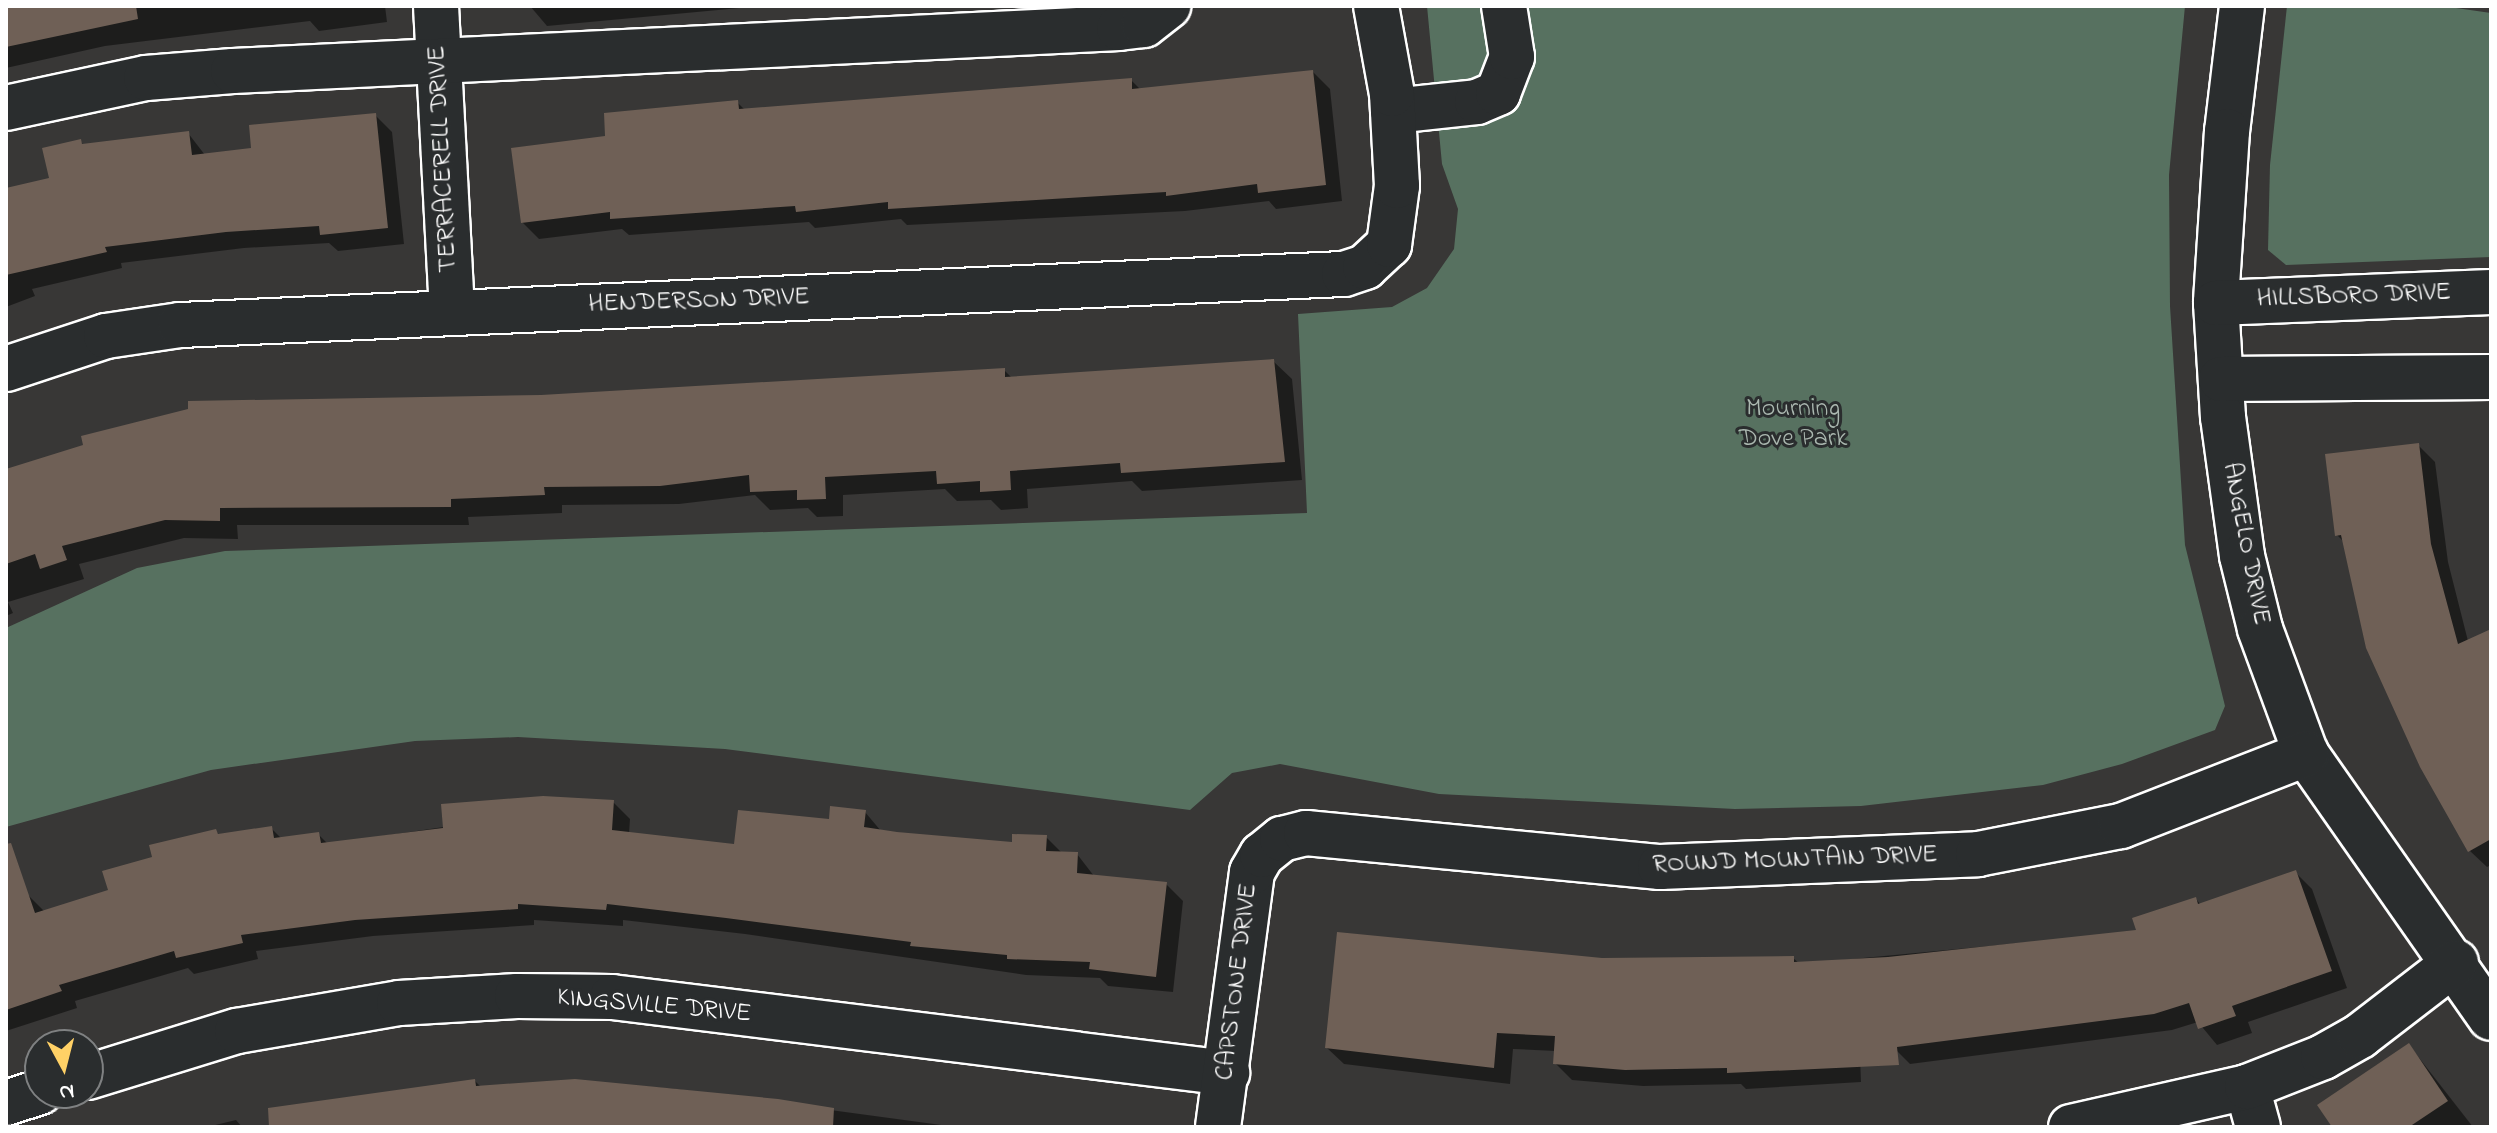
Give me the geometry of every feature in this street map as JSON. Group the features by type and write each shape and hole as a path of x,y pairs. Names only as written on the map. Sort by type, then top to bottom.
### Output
{"street":[{"name":"TERRACERELL DRIVE","path":"436,6 452,313"},
{"path":"6,108 146,78 1119,28 1144,25 1168,6"},
{"path":"1376,6 1393,111 1477,102 1498,93 1512,57 1504,6"},
{"name":"ANGELO DRIVE","path":"2242,6 2227,131 2216,303 2221,379 2242,556 2264,643 2306,754 2456,962 2491,1018"},
{"name":"HENDERSON DRIVE","path":"6,369 106,336 180,325 1316,276 1365,267 1389,245 1397,186 1393,111"},
{"name":"HILLSBORO DRIVE","path":"2216,303 2491,292"},
{"path":"2221,379 2491,377"},
{"name":"ROUND MOUNTAIN DRIVE","path":"1273,845 1306,833 1660,867 1978,854 2121,826 2306,754"},
{"name":"CAPSTONE DRIVE","path":"1218,1127 1252,872 1273,845"},
{"path":"2071,1127 2253,1107 2360,1036 2456,962"},
{"name":"KINGSVILLE DRIVE","path":"104,1072 237,1031 399,1003 517,996 612,997 1227,1073"}],"green space":[{"name":"Mourning Dove Park","path":"1427,6 2185,6 2169,175 2170,306 2185,545 2225,706 2215,730 2122,764 2043,785 1861,806 1735,809 1439,794 1280,764 1232,773 1190,810 725,749 518,737 415,741 211,770 6,827 6,628 137,568 225,551 1307,513 1298,314 1392,307 1427,288 1454,249 1458,209 1442,164"},
{"path":"2287,6 2442,6 2491,13 2491,257 2286,265 2268,250 2270,165"}],"building":[{"path":"6,6 136,6 138,19 6,47"},
{"path":"1313,70 1326,185 1258,193 1257,184 1166,196 1166,192 888,209 888,202 796,212 795,206 610,219 610,212 521,223 511,148 605,136 604,113 738,100 739,109 1132,78 1132,89"},
{"path":"376,113 388,228 320,235 319,226 226,232 105,247 107,252 6,275 6,188 49,178 42,148 81,139 82,144 189,131 192,155 251,148 249,125"},
{"path":"1274,359 1285,462 1121,473 1120,463 1010,471 1011,490 980,492 980,481 937,484 936,471 825,477 826,499 797,500 797,490 750,492 749,475 660,486 544,487 545,495 451,499 451,507 220,508 220,521 165,520 62,546 67,560 40,569 35,554 6,564 6,469 83,445 81,436 188,409 188,401 541,395 1005,368 1005,377"},
{"path":"2419,443 2431,544 2458,644 2491,629 2491,839 2468,852 2420,767 2366,648 2341,535 2335,536 2325,454"},
{"path":"543,796 614,800 612,830 734,844 738,810 829,819 830,806 866,810 864,827 897,832 1012,842 1012,834 1047,835 1046,851 1078,852 1077,873 1167,882 1156,977 1089,969 1090,962 1007,959 1007,955 910,946 911,942 607,904 606,910 518,904 518,909 355,920 241,935 243,943 176,958 174,951 59,985 62,991 6,1010 6,844 11,843 35,913 108,890 102,871 152,857 149,845 216,829 218,834 272,826 274,838 319,832 321,843 443,828 441,804"},
{"path":"2296,870 2332,971 2232,1006 2236,1016 2198,1029 2189,1003 2154,1014 1897,1047 1899,1065 1727,1073 1727,1068 1625,1070 1553,1064 1555,1036 1497,1033 1494,1068 1325,1048 1337,932 1602,958 1794,956 1794,962 1888,957 2136,930 2132,918 2196,897 2198,904"},
{"path":"2409,1043 2448,1101 2409,1127 2332,1127 2317,1105"},
{"path":"475,1079 476,1086 575,1079 778,1099 834,1108 833,1127 269,1127 268,1108"}]}
